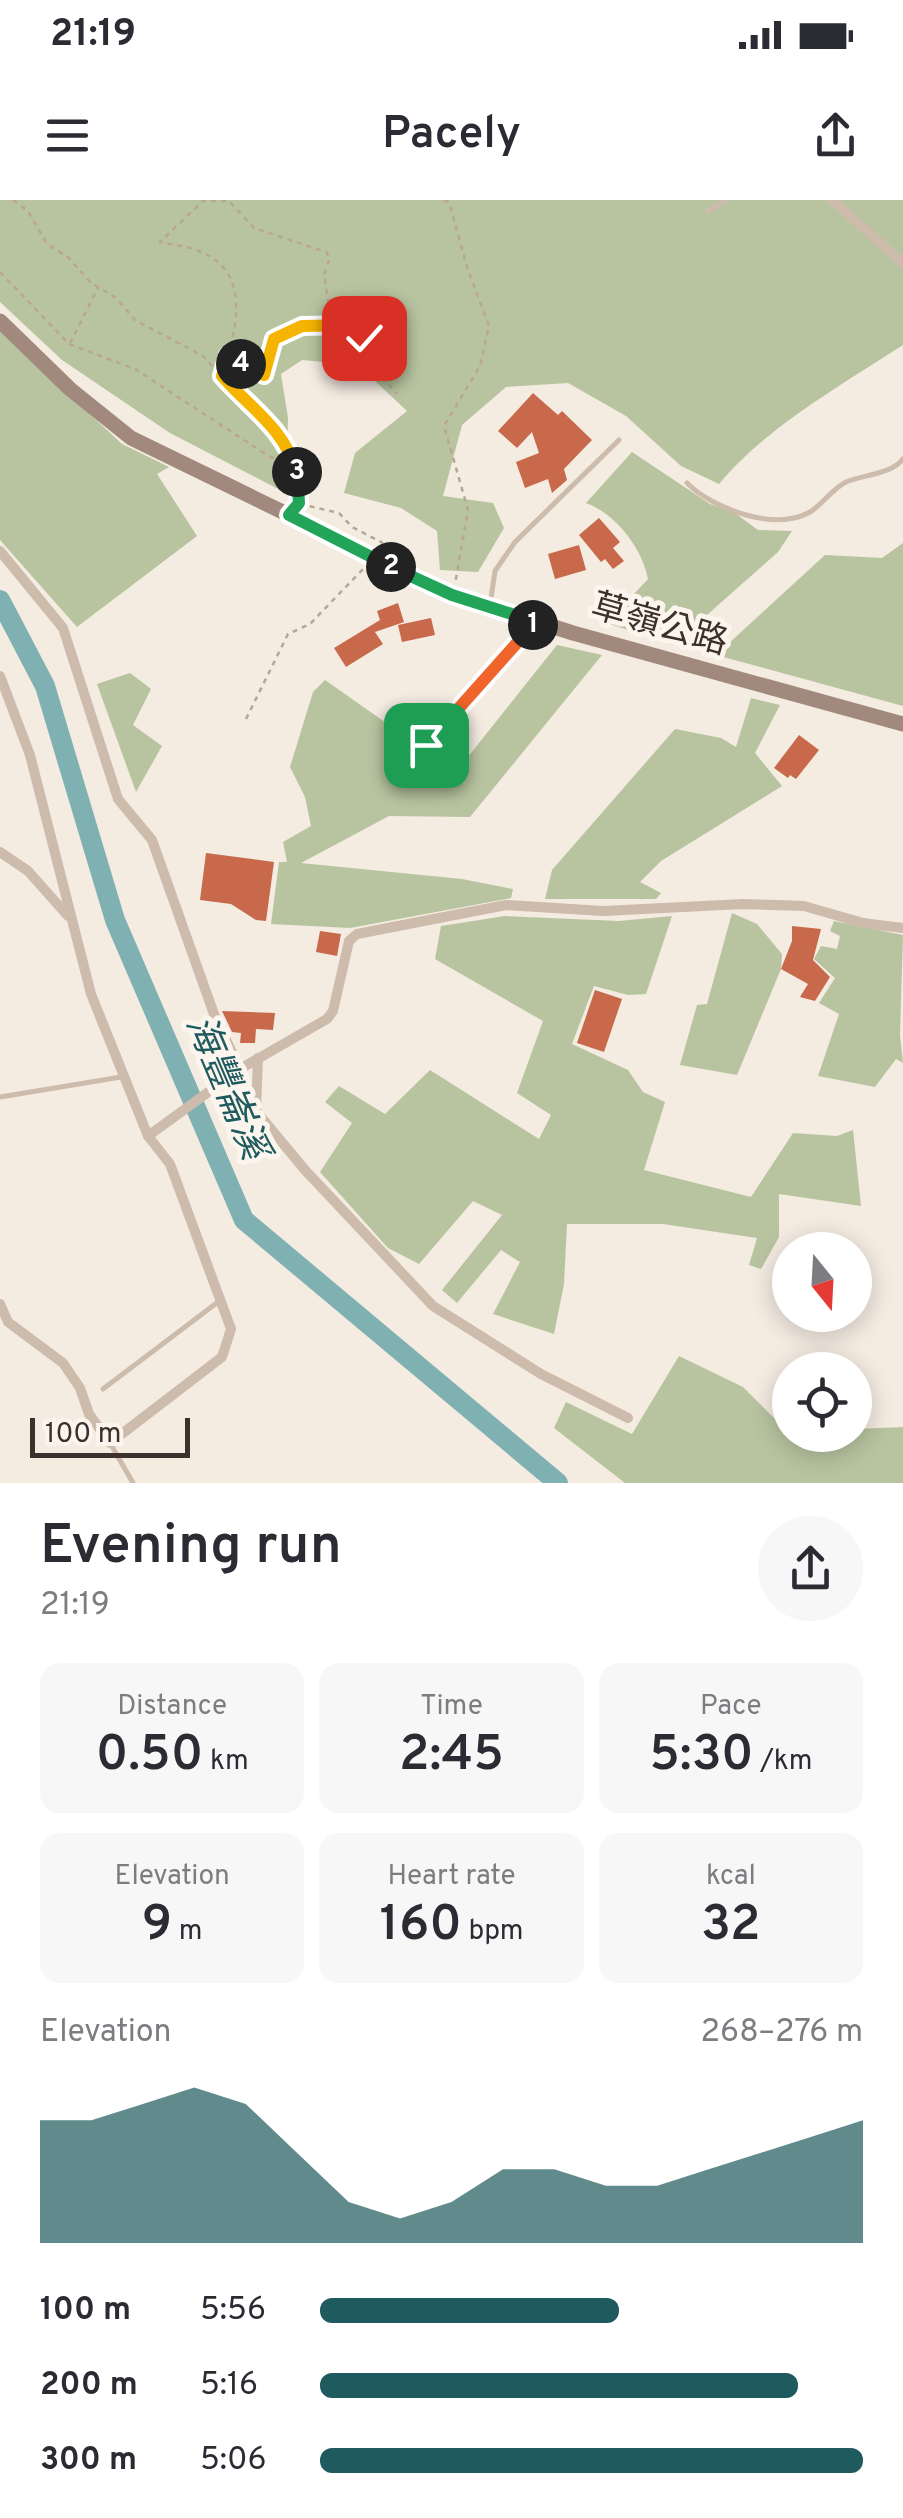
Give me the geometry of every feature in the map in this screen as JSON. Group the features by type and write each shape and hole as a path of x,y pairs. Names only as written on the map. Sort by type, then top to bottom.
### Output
{"main road":[{"name":"草嶺公路","path":"0,321 70,389 131,438 294,509 375,559 452,595 903,724"}],"street":[{"path":"832,200 903,263"},
{"path":"0,550 63,628 118,799 152,840 215,1017 240,1069"},
{"path":"0,676 30,755 91,994 148,1136 170,1164 231,1330 222,1357 110,1443 89,1414 80,1388 63,1362 8,1322 0,1304"},
{"path":"0,852 28,870 69,917"},
{"path":"148,1136 240,1069 327,1018 333,1010 349,941 357,934 506,906 603,911 743,904 804,906 903,928"},
{"path":"258,1058 256,1111 305,1170 433,1306 541,1374 628,1418"}],"lane":[{"path":"708,212 726,200"},
{"path":"490,608 495,571 515,542 619,440"},
{"path":"686,484 700,497 729,512 800,517 814,510 842,484 896,468 903,459"},
{"path":"426,745 537,622"},
{"path":"0,1097 124,1076"},
{"path":"104,1389 218,1302"},
{"path":"110,1443 134,1483"}],"path":[{"path":"13,200 28,211 47,244 116,298 135,320 204,356 248,405 274,425 294,462 294,509 339,513 352,527 383,543"},
{"path":"444,200 449,202 466,267 490,326 480,366 444,426 468,510 452,595"},
{"path":"222,376 239,310 223,268 199,251 160,242 203,201 229,201 254,228 326,252 330,258 324,274 328,301 346,312 380,350 384,381 397,394"},
{"path":"0,272 69,344 136,369 270,457 294,462"},
{"path":"69,344 99,288"},
{"path":"228,355 264,375 274,339 302,326 354,325"},
{"path":"246,719 288,634 310,624 375,559"}],"green space":[{"path":"0,200 903,200 903,345 782,426 719,484 681,466 626,416 568,383 506,387 462,425 443,496 493,503 504,528 478,572 440,570 437,531 401,508 344,493 355,453 407,411 358,365 302,360 281,374 288,418 286,493 170,433 62,360 0,302"},
{"path":"0,330 122,444 169,467 157,474 197,536 77,627 0,540"},
{"path":"632,452 710,504 735,513 758,530 792,531 778,552 673,645 607,623 648,579 626,533 608,515 586,503"},
{"path":"903,543 903,706 716,655 825,555 882,558"},
{"path":"557,645 602,655 470,817 389,816 301,863 462,879 513,889 511,898 350,928 271,924 279,862 287,862 283,842 311,826 305,797 290,767 313,692 325,680 456,772"},
{"path":"130,673 151,689 133,725 162,746 136,792 97,684"},
{"path":"751,698 780,705 755,753 782,786 661,861 640,882 661,893 656,899 545,899 552,870 675,729 721,738 736,747"},
{"path":"732,913 757,924 782,954 781,969 737,1075 680,1065 697,1005 707,1004"},
{"path":"505,916 619,921 672,916 646,994 628,995 594,986 572,1044 628,1070 643,1092 665,1102 644,1170 751,1197 793,1133 837,1136 853,1130 861,1206 779,1194 779,1232 772,1232 772,1249 761,1269 749,1265 757,1238 663,1224 567,1224 564,1284 554,1334 493,1314 520,1262 501,1250 457,1303 442,1290 502,1215 473,1201 419,1264 388,1248 320,1172 352,1123 325,1102 339,1086 385,1114 430,1070 539,1139 551,1115 517,1093 543,1021 435,959 441,926"},
{"path":"834,921 903,935 903,1063 896,1059 875,1087 818,1076 839,1014 819,1003 835,978 814,959 821,946 837,949 840,936 830,931"},
{"path":"679,1356 743,1387 772,1416 772,1452 872,1452 872,1428 903,1427 903,1483 625,1483 554,1428 566,1402 632,1434"}],"building":[{"path":"533,393 558,415 562,411 592,440 564,469 567,480 552,493 548,479 525,488 516,462 539,453 532,432 517,448 498,431"},
{"path":"599,518 620,542 613,548 624,561 613,569 605,559 601,562 579,535"},
{"path":"579,545 586,570 555,579 548,554"},
{"path":"398,603 404,622 375,632 383,644 346,667 334,648 380,620 377,611"},
{"path":"431,618 435,635 402,642 398,625"},
{"path":"799,735 819,750 796,779 790,775 788,778 774,768"},
{"path":"206,853 274,862 266,921 256,920 231,904 200,900"},
{"path":"792,926 821,929 813,960 830,977 815,1001 800,997 808,984 781,969 792,941"},
{"path":"320,931 341,934 337,956 316,952"},
{"path":"595,990 622,999 604,1052 577,1043"},
{"path":"222,1011 275,1013 273,1030 256,1029 255,1043 240,1043 241,1033 232,1032"}],"waterway":[{"name":"海豐崙溪","path":"0,600 45,686 115,920 244,1220 558,1483"}],"route":[{"path":"364,338 354,325 302,326 274,339 264,375 228,355 222,376 248,405 274,425 286,442 300,496 289,515 452,595 537,622 426,745"}]}
